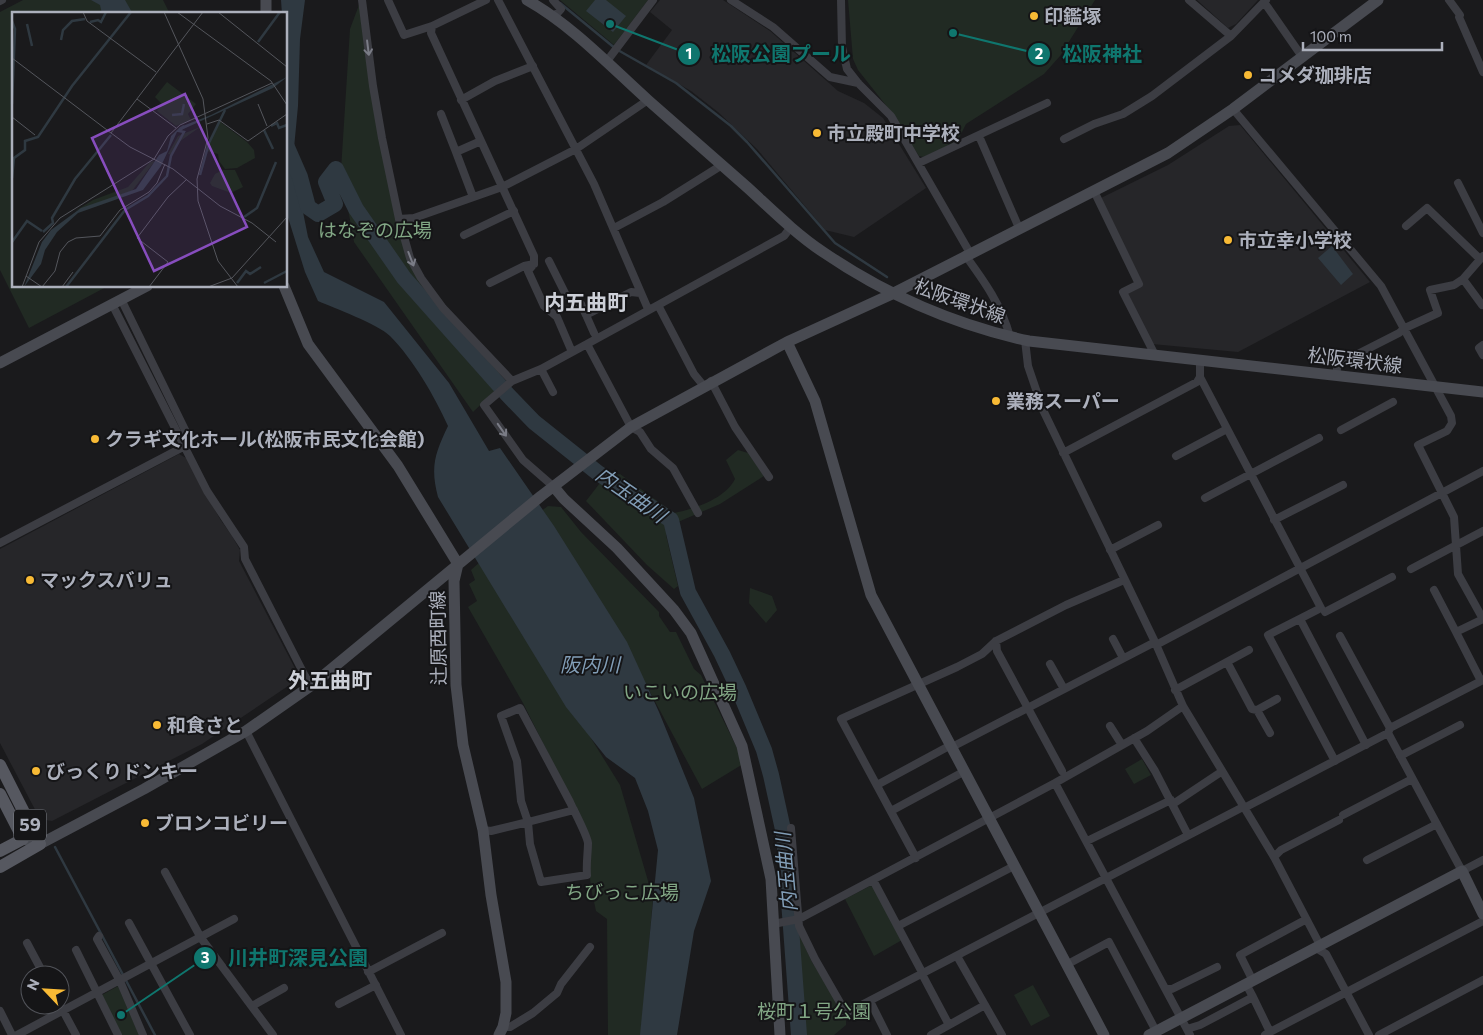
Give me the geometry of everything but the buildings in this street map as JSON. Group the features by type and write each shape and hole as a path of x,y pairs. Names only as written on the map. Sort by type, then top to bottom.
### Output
{"main road":[{"name":"59","path":"0,765 40,844 0,867"},
{"name":"59","path":"0,794 22,839 0,851"}],"street":[{"path":"362,0 373,86 399,218 410,258 421,278 443,308 509,383"},
{"path":"388,0 404,35 432,26 486,0"},
{"path":"498,0 576,149 614,228 640,286 640,293 648,309"},
{"name":"松阪環状線","path":"527,0 554,18 607,60 648,100 791,227 822,252 892,294 969,326 1025,340 1200,362 1336,374 1434,388 1483,392"},
{"path":"553,0 561,8 554,18"},
{"path":"607,60 654,0"},
{"path":"731,0 773,27 830,77 858,83"},
{"path":"841,0 840,27 843,58 847,69 858,83 891,116 919,163 967,254 1005,316 1010,337"},
{"path":"1189,0 1231,36"},
{"path":"22,839 40,844 144,789 246,731 312,685 541,496 631,427 707,383 787,342 892,294 1176,148 1303,58 1378,0"},
{"path":"1449,0 1460,15 1459,17 1471,48 1483,72"},
{"path":"1064,139 1094,124 1123,114 1152,96 1231,36 1265,1 1303,58"},
{"path":"432,26 431,33 534,256 534,264 528,271 544,306 557,317 572,352"},
{"path":"461,100 495,82 533,66"},
{"path":"399,218 414,218 502,187 576,149 648,100"},
{"path":"919,163 1047,103"},
{"path":"1233,109 1381,286 1405,328 1452,422 1447,431 1418,445 1454,517 1458,574 1483,619 1456,632"},
{"path":"441,114 473,197"},
{"path":"979,136 1019,228"},
{"path":"456,152 481,141"},
{"path":"614,228 663,202 722,165"},
{"path":"1458,183 1483,233"},
{"path":"1094,191 1139,284 1123,292 1155,356"},
{"path":"1336,374 1338,364 1399,333 1405,328 1438,313 1430,290 1454,285 1464,279 1482,258 1427,208 1406,226"},
{"path":"464,234 514,211"},
{"path":"780,1035 771,879 748,764 742,746 691,633 674,610 617,548 523,460 484,405 509,383 541,369 588,344 648,309 784,236 791,227"},
{"path":"549,261 566,295 581,304 594,333"},
{"path":"490,283 524,266 534,264"},
{"path":"1464,279 1482,305"},
{"path":"0,363 143,288"},
{"name":"辻原西町線","path":"285,288 308,344 398,466 458,564 454,581 456,692 463,745 483,830 507,995 501,1031"},
{"path":"586,315 631,292 640,293"},
{"path":"116,301 189,438"},
{"path":"116,301 184,446 207,491 244,547 244,559 305,676 312,685"},
{"path":"658,304 694,374 707,383 769,477"},
{"path":"1025,340 1028,366 1034,386 1063,453 1155,643 1175,690 1221,772 1274,856 1318,946 1326,954 1369,1035"},
{"path":"787,342 815,401 870,595 1104,1035"},
{"path":"588,344 631,427 640,432 651,449 673,468 698,513"},
{"path":"1483,345 1479,348 1483,355"},
{"path":"1200,362 1200,378 1321,608 1268,635 1335,761"},
{"path":"541,369 553,392"},
{"path":"1063,453 1197,382 1200,378"},
{"path":"1341,430 1393,402"},
{"path":"1176,456 1227,429"},
{"path":"1205,498 1319,438"},
{"path":"0,543 184,446"},
{"path":"877,785 1300,568 1483,471"},
{"path":"1274,520 1343,485"},
{"path":"1110,550 1158,525"},
{"path":"1411,569 1483,531"},
{"path":"1325,612 1392,576"},
{"path":"916,858 841,719 919,685 982,654 996,641 1066,605 1124,580"},
{"path":"791,828 799,926 815,959 846,1013 1038,912 1366,745 1482,681 1434,590"},
{"path":"1300,618 1366,745"},
{"path":"1340,636 1400,756 1483,914"},
{"path":"1112,639 1123,658"},
{"path":"996,641 998,651 1062,770"},
{"path":"1175,690 1249,650"},
{"path":"1227,662 1252,709 1257,710 1270,733"},
{"path":"1050,664 1064,690"},
{"path":"1257,710 1277,699"},
{"path":"773,924 799,920 990,819 1134,738 1183,706"},
{"path":"520,708 587,838 587,875 541,882 530,844 528,822 521,802 517,761 501,716 520,708"},
{"path":"1400,756 1460,725"},
{"path":"1110,726 1122,745"},
{"path":"246,731 344,919 349,935 401,1035"},
{"path":"1134,738 1140,744 1188,835"},
{"path":"891,811 965,771"},
{"path":"1087,841 1172,802 1221,772"},
{"path":"1274,856 1281,850 1412,779"},
{"path":"1055,783 1186,1028"},
{"path":"483,830 491,831 574,810"},
{"path":"1367,860 1437,824"},
{"path":"1186,1028 1250,982 1483,860"},
{"path":"898,926 1014,866"},
{"path":"165,872 201,938 273,1035"},
{"path":"873,880 949,1025"},
{"path":"70,1004 152,964 234,919"},
{"path":"1306,920 1240,955 1250,982 1253,997 1268,1034 1483,922"},
{"path":"129,923 190,1035"},
{"path":"368,972 442,933"},
{"path":"99,936 98,939 123,979 143,1035"},
{"path":"1066,965 1109,942 1152,1033 1200,1025 1253,997"},
{"path":"26,943 38,965"},
{"path":"501,1031 533,1013 558,993 561,984 590,947"},
{"path":"76,950 118,1035"},
{"path":"957,956 1002,1035"},
{"path":"1166,990 1172,989 1217,967"},
{"path":"1379,1035 1483,980"},
{"path":"339,1004 376,985"},
{"path":"252,1006 284,988"},
{"path":"870,1000 887,1035"},
{"path":"931,1035 985,1005"},
{"path":"0,1011 12,1035"},
{"path":"17,1035 50,1015"},
{"path":"66,1015 76,1035"}],"shaded area":[{"name":"市立殿町中学校","path":"660,0 723,0 770,31 838,91 864,103 883,118 926,188 854,237 825,230 757,149 718,112 691,91 646,65 672,30 650,12"},
{"path":"1197,0 1258,0 1236,24 1228,28"},
{"name":"市立幸小学校","path":"1240,125 1370,282 1238,352 1152,344 1127,294 1143,284 1101,198 1168,165 1229,126"},
{"path":"179,454 186,458 220,519 240,550 239,561 300,678 202,744 52,821 40,819 0,743 0,549"}],"green space":[{"path":"23,0 163,0 169,12 12,12 12,288 104,288 29,328 0,270 0,12"},
{"path":"560,0 648,0 614,45"},
{"path":"848,0 1095,0 1060,56 1044,74 966,124 957,142 923,157 919,156 892,113 858,70 853,59"},
{"name":"はなぞの広場","path":"359,5 370,84 407,258 504,379 503,383 473,412 354,242 341,170 350,29"},
{"path":"738,450 748,453 764,476 720,504 671,525 666,535 678,586 674,589 647,565 586,501 600,483 592,471 598,465 610,476 620,474 674,513 691,509 717,497 730,486 735,479 726,460"},
{"name":"いこいの広場","path":"548,506 561,507 581,532 659,612 659,616 670,632 676,632 694,669 701,675 743,764 702,789 620,636 540,512"},
{"name":"ちびっこ広場","path":"481,561 620,785 653,898 641,1035 608,1035 607,919 596,911 592,894 590,880 590,837 523,703 468,607 477,601 469,584 475,580 471,570"},
{"path":"750,588 772,596 777,610 766,623 749,603"},
{"path":"1142,759 1151,775 1134,784 1125,769"},
{"path":"870,886 874,887 902,940 874,956 845,899"},
{"name":"桜町１号公園","path":"796,928 812,962 846,1017 846,1025 834,1035 792,1035 792,992 787,929"},
{"path":"1033,985 1050,1016 1031,1026 1014,995"},
{"path":"118,986 139,1035 121,1035 102,995"}],"water":[{"path":"91,0 125,0 132,12 102,12 100,5"},
{"name":"阪内川","path":"281,0 305,0 300,39 298,106 294,148 297,182 308,237 324,272 384,302 449,383 489,451 500,448 554,526 627,642 659,712 694,798 711,881 694,931 677,1035 640,1035 658,850 648,811 635,778 606,757 566,707 438,497 434,477 435,460 448,426 423,379 399,345 384,331 366,321 318,301 305,272 288,217 288,12 282,12"},
{"path":"595,0 606,0 626,16 613,32 586,11"},
{"path":"1332,246 1353,274 1341,285 1318,258"}],"waterway":[{"path":"560,3 616,49 676,83 731,126 835,243 887,277"},
{"name":"内玉曲川","path":"288,150 300,177 308,207 318,214 335,204 326,182 336,169 356,209 404,278 507,394 534,422 598,473 671,520 688,592 722,654 739,690 764,750 771,775 784,834 799,1035"},
{"path":"55,847 155,1035"}],"place":[{"name":"印鑑塚","path":"1034,16"},
{"name":"松阪公園プール","path":"610,24"},
{"name":"松阪神社","path":"953,33"},
{"name":"コメダ珈琲店","path":"1248,75"},
{"name":"市立殿町中学校","path":"817,133"},
{"name":"市立幸小学校","path":"1228,240"},
{"name":"業務スーパー","path":"996,401"},
{"name":"クラギ文化ホール(松阪市民文化会館)","path":"95,439"},
{"name":"マックスバリュ","path":"30,580"},
{"name":"和食さと","path":"157,725"},
{"name":"びっくりドンキー","path":"36,771"},
{"name":"ブロンコビリー","path":"145,823"},
{"name":"川井町深見公園","path":"121,1015"}],"district":[{"name":"内五曲町","path":"586,303"},
{"name":"外五曲町","path":"330,681"}]}
